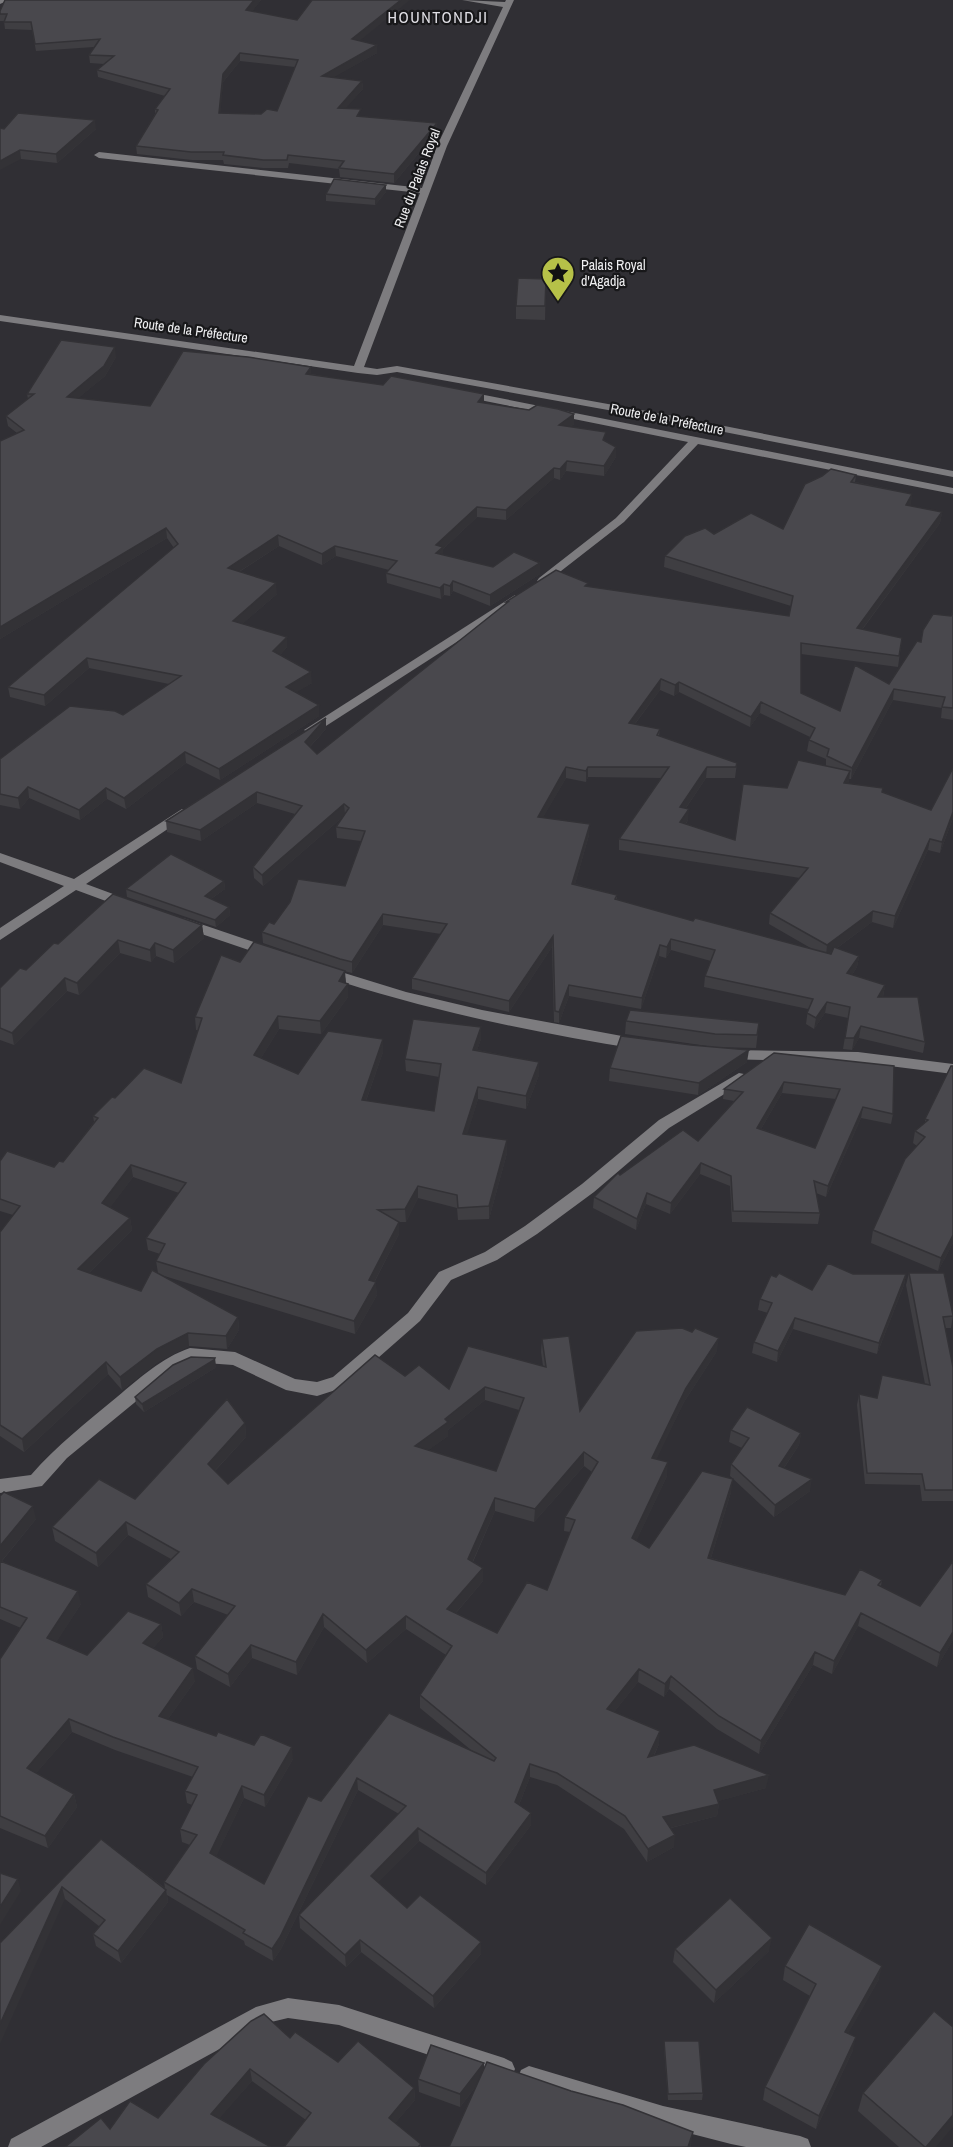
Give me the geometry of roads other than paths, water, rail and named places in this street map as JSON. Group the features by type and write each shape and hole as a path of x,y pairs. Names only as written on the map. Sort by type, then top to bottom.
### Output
{"street":[{"path":"0,2 5,0"},
{"path":"466,0 508,2"},
{"name":"Rue du Palais Royal","path":"358,370 442,146 508,2"},
{"path":"99,154 425,191"},
{"name":"Route de la Préfecture","path":"0,318 358,370 377,372 397,369 658,416 953,474"},
{"name":"Route de la Préfecture","path":"377,372 392,381"},
{"name":"Route de la Préfecture","path":"449,392 953,491"},
{"path":"303,735 557,571 620,520 696,440"},
{"path":"0,935 71,885 198,802"},
{"path":"0,857 71,885 137,907"},
{"path":"170,919 280,956"},
{"path":"313,967 453,1008 581,1035 655,1047"},
{"path":"714,1054 769,1057 858,1057 953,1069"},
{"path":"0,1486 36,1481 61,1453 167,1366 190,1355 235,1359 292,1385 317,1389 339,1382 414,1317 445,1276 491,1256 531,1230 588,1188 664,1124 713,1096 769,1057"},
{"path":"19,2147 263,2014 288,2008 339,2015 596,2098 657,2115 800,2147"}],"place":[{"name":"Palais Royal d'Agadja","path":"558,302"}],"district":[{"name":"HOUNTONDJI","path":"438,17"}]}
